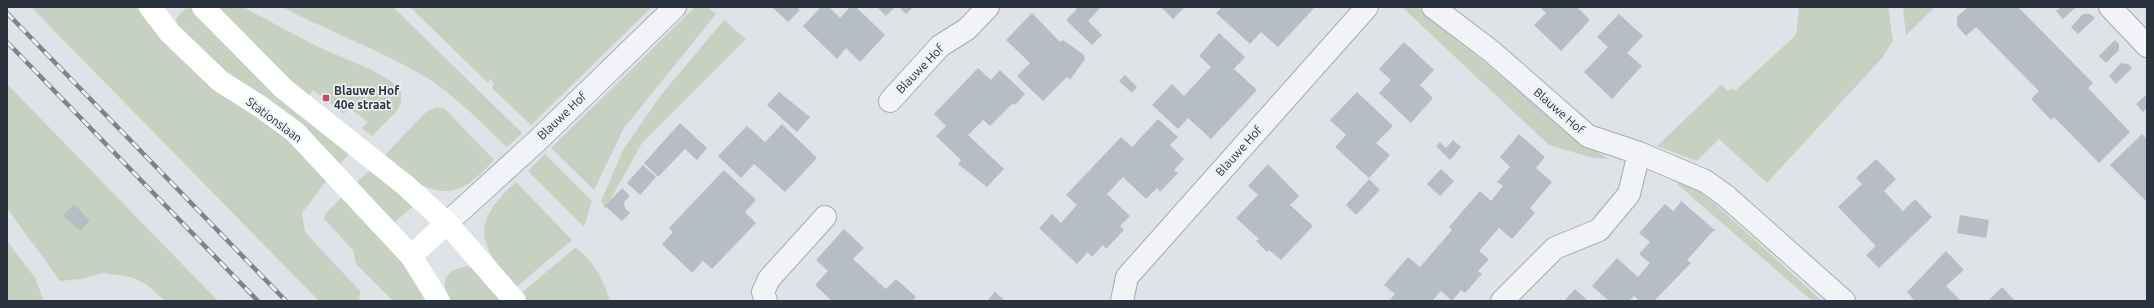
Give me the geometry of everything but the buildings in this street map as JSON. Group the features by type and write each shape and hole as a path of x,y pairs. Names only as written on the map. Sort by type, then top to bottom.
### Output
{"street":[{"name":"Stationslaan","path":"150,7 169,32 220,82 261,107 295,132 411,256 439,301"},
{"path":"203,7 284,89 405,185 447,223 515,301"},
{"name":"Blauwe Hof","path":"447,223 537,141 675,7"},
{"name":"Blauwe Hof","path":"890,101 940,46 967,28 988,7"},
{"name":"Blauwe Hof","path":"1122,301 1127,277 1368,7"},
{"name":"Blauwe Hof","path":"1433,7 1491,51 1588,136 1639,154 1705,181 1726,196 1844,301"},
{"path":"2110,7 2147,46"},
{"path":"1502,301 1555,248 1598,230 1629,194 1639,154"},
{"path":"766,301 763,292 770,280 825,217"},
{"path":"411,256 447,223"}],"green space":[{"path":"31,7 136,7 152,24 287,138 328,179 302,213 305,232 360,291 359,301 319,301"},
{"path":"214,7 243,7 316,46 370,69 394,83 401,90 401,103 397,111 372,136 362,128 368,122 349,108 344,114 313,90 308,98"},
{"path":"282,7 393,7 522,133 507,147 457,100 424,76 389,57"},
{"path":"410,7 652,7 531,125 492,88 494,83 490,79 488,83"},
{"path":"707,7 716,14 624,128 594,190 551,148 694,8"},
{"path":"1402,7 1417,7 1425,12 1570,135 1609,159 1593,158 1549,145"},
{"path":"1799,7 1888,7 1893,41 1882,58 1767,183 1719,139 1697,161 1657,146 1722,84 1727,91 1732,88 1735,91 1796,35"},
{"path":"1903,7 1935,7 1906,35"},
{"path":"190,8 195,10 351,152 338,166 228,77 178,27 176,18 185,9"},
{"path":"724,20 746,39 642,143 605,209 601,201 623,150 661,95"},
{"path":"7,84 218,301 165,301 146,284 130,277 103,273 81,279 60,281 7,208"},
{"path":"437,107 445,109 494,160 472,181 460,188 448,191 436,190 425,186 403,173 383,157 427,111"},
{"path":"545,154 592,201 584,227 528,171"},
{"path":"372,168 413,202 411,208 395,222 391,221 355,184"},
{"path":"516,182 572,240 515,288 493,259 487,246 484,234 486,222 491,210"},
{"path":"1681,182 1698,191 1714,203 1822,301 1812,301 1677,184"},
{"path":"344,195 398,250 427,301 393,301 356,264 353,250 324,219 325,214"},
{"path":"7,241 35,278 44,301 7,301"},
{"path":"575,248 587,258 597,271 605,286 610,301 525,301 520,294"},
{"path":"467,266 474,268 500,299 498,301 449,301 445,288 446,278 453,271"}],"railway":[{"path":"7,13 286,301"},
{"path":"7,42 258,301"}],"place":[{"name":"Blauwe Hof 40e straat","path":"326,98"}]}
